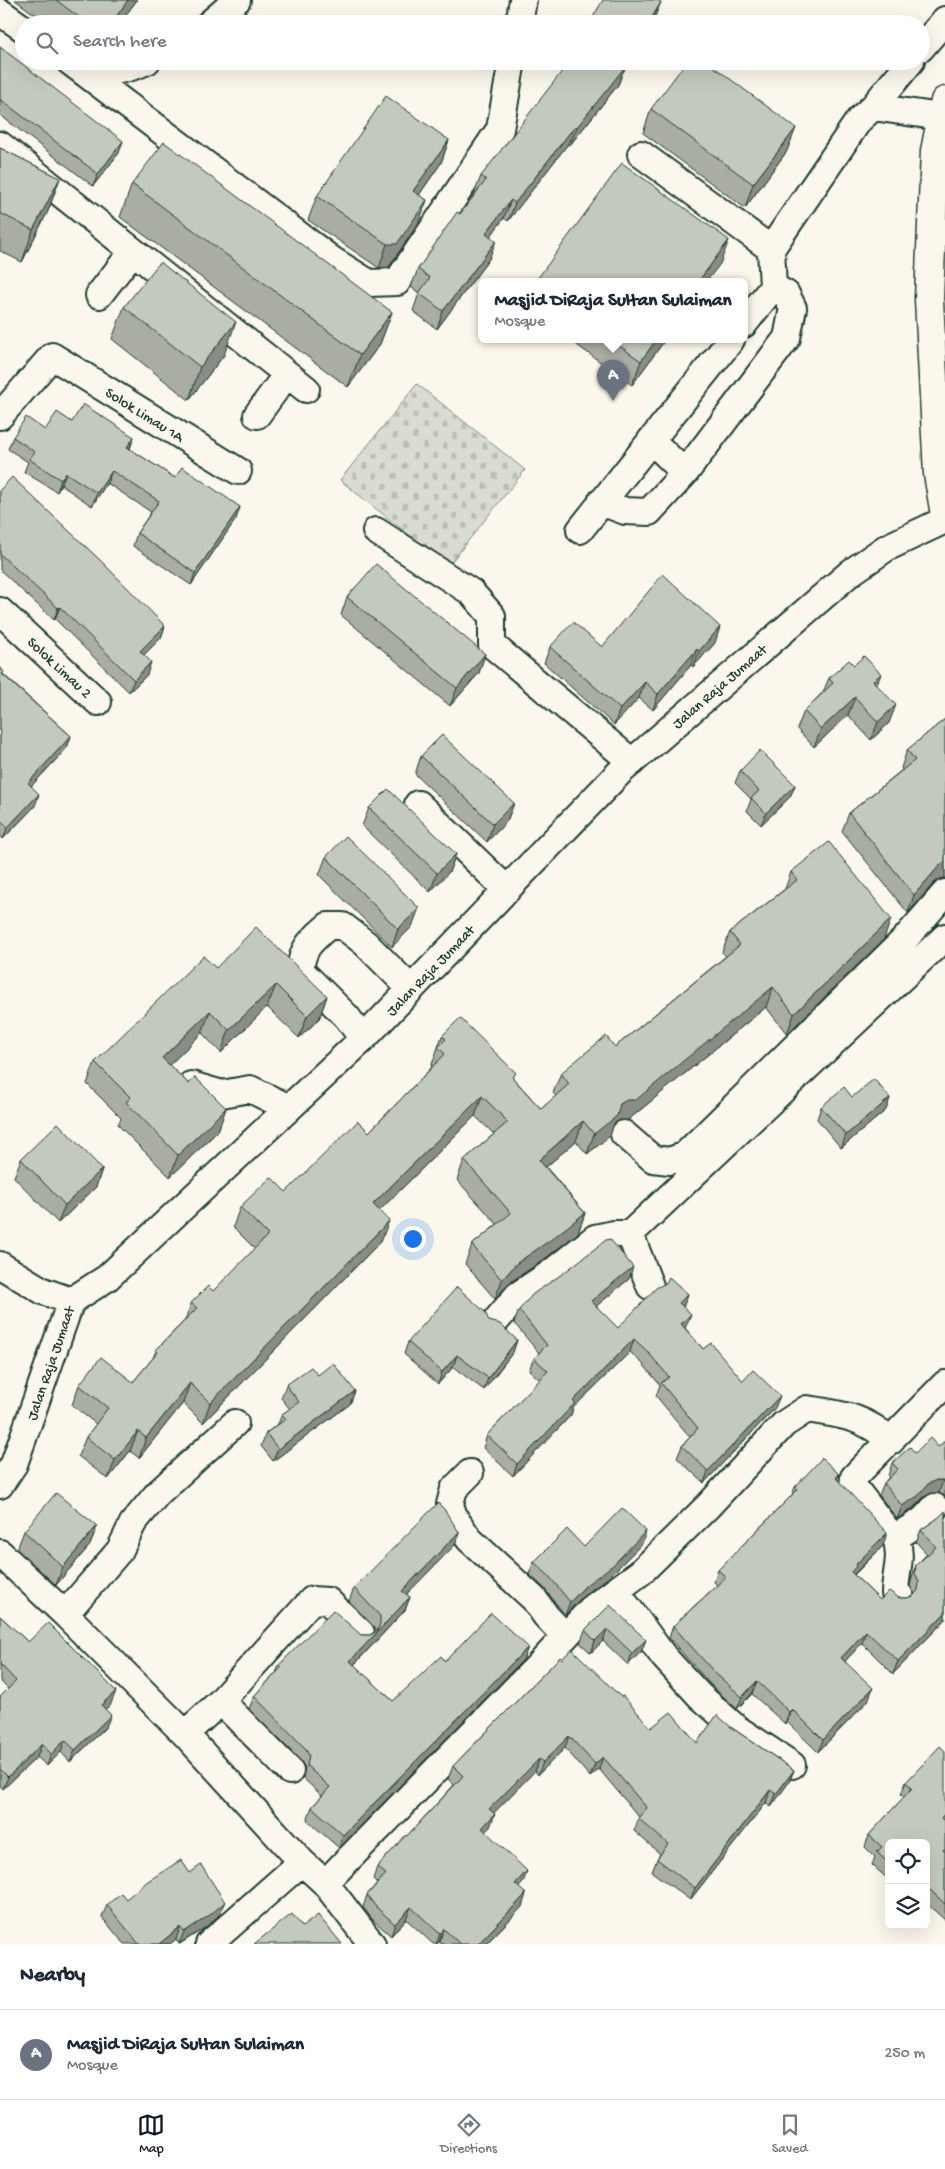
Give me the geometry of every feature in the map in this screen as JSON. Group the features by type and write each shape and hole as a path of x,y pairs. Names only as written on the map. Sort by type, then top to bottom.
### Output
{"main road":[{"path":"943,109 935,151 929,299 938,474 945,515"}],"street":[{"path":"520,15 523,0"},
{"path":"218,15 231,2"},
{"path":"0,12 15,23"},
{"path":"930,38 945,20"},
{"path":"81,70 325,254 368,283 397,282 500,129 510,70"},
{"path":"95,70 109,73 122,70"},
{"path":"748,319 774,287 771,249 860,120 904,70"},
{"path":"873,107 943,109"},
{"path":"0,145 296,381 257,414"},
{"path":"641,154 771,249"},
{"path":"99,295 133,251"},
{"path":"601,502 625,511 648,512 686,472 788,338 793,308 786,294 774,287"},
{"path":"580,530 729,343"},
{"name":"Solok Limau 1A","path":"0,416 52,356 238,471"},
{"path":"652,440 686,472"},
{"name":"Jalan Raja Jumaat","path":"0,1485 14,1464 71,1301 107,1278 363,1039 632,762 850,573 886,548 945,520"},
{"path":"376,531 471,592 492,616 492,645 632,762"},
{"name":"Solok Limau 2","path":"0,611 98,702"},
{"path":"418,804 507,890"},
{"path":"624,1134 653,1159 670,1161 685,1155 905,939 945,893"},
{"path":"363,1039 346,1017 300,970 302,954 310,944 328,926 343,926 365,943 411,989"},
{"path":"495,1322 518,1295 551,1273 595,1238 614,1234 630,1234 945,937"},
{"path":"191,1085 222,1094 250,1089 290,1108"},
{"path":"630,1234 650,1286"},
{"path":"0,1265 43,1291 71,1301"},
{"path":"900,1596 895,1594 895,1582 900,1562 900,1549 896,1537 886,1529 853,1486 854,1478 945,1384"},
{"path":"325,1883 530,1674 591,1609 641,1572 784,1424 807,1409 856,1417 880,1431 891,1441"},
{"path":"71,1604 120,1550 133,1523 158,1493 235,1424"},
{"path":"470,1473 454,1489 450,1504 454,1517 469,1539 534,1600 565,1636"},
{"path":"896,1537 923,1520 935,1507"},
{"path":"0,1553 37,1589 71,1604 202,1718 290,1771"},
{"path":"616,1591 664,1657 700,1696 736,1728 792,1765"},
{"path":"202,1718 312,1600 328,1601 361,1633"},
{"path":"202,1718 302,1862 325,1883 372,1944"},
{"path":"209,1944 302,1862"}],"green space":[{"path":"417,384 525,470 448,566 340,480"}],"building":[{"path":"56,0 128,0 117,15 76,15"},
{"path":"603,0 657,0 661,2 653,15 594,15"},
{"path":"0,47 15,58 15,70 30,70 123,141 98,174 0,99"},
{"path":"563,70 623,70 577,127 575,126 515,203 511,200 486,233 496,241 443,311 419,293 430,278 418,269 457,212 460,214 486,180 481,176"},
{"path":"680,70 718,70 796,128 753,184 651,109"},
{"path":"386,96 449,140 413,191 427,200 397,244 387,244 317,196"},
{"path":"164,142 392,312 360,355 132,184"},
{"path":"0,148 60,178 33,230 0,213"},
{"path":"622,163 729,240 701,278 538,278"},
{"path":"160,262 236,322 200,367 124,307"},
{"path":"615,343 654,343 641,361"},
{"path":"83,404 134,437 127,447 175,478 182,467 240,507 195,573 137,533 159,501 112,471 97,493 66,473 61,480 29,459 35,452 13,437 26,417 45,430 57,412 72,422"},
{"path":"12,477 102,562 165,626 140,651 151,662 134,680 60,607 58,608 0,554 0,490"},
{"path":"376,564 485,654 457,688 347,597"},
{"path":"663,574 720,627 699,651 697,649 658,694 645,682 620,709 550,647 573,622 602,647"},
{"path":"864,656 881,674 873,681 896,705 878,722 855,697 821,729 804,711 833,683 829,678 849,660 854,665"},
{"path":"0,667 4,672 2,674 71,736 28,783 39,794 8,827 0,820"},
{"path":"945,719 945,862 940,865 914,895 849,813 915,760 907,750"},
{"path":"442,735 514,803 493,824 421,756"},
{"path":"760,750 795,785 766,813 751,798 759,791 740,771"},
{"path":"388,789 456,854 437,873 369,808"},
{"path":"346,836 419,908 398,929 326,857"},
{"path":"829,842 891,919 794,1014 773,987 636,1100 627,1100 620,1104 617,1116 594,1134 583,1121 539,1160 585,1213 517,1263 502,1280 472,1245 511,1213 464,1160 508,1122 482,1096 373,1204 389,1221 210,1403 190,1383 146,1438 138,1431 115,1460 86,1437 108,1408 79,1385 101,1357 133,1382 158,1352 156,1350 197,1308 191,1303 208,1286 213,1291 268,1235 240,1207 271,1177 286,1192 358,1121 369,1132 445,1054 438,1047 446,1039 442,1036 460,1018 516,1073 512,1077 541,1109 569,1084 561,1073 606,1036 615,1047 740,945 730,932 797,880 791,872"},
{"path":"256,927 327,996 307,1016 276,985 229,1030 210,1011 162,1058 189,1084 195,1077 226,1108 178,1155 126,1102 131,1098 95,1062 203,956 216,968"},
{"path":"874,1079 890,1098 846,1135 821,1107 844,1087 852,1097"},
{"path":"58,1123 102,1169 65,1205 21,1159"},
{"path":"610,1239 633,1267 591,1301 618,1328 656,1288 666,1283 669,1277 688,1294 679,1303 691,1314 681,1324 703,1349 711,1343 743,1381 753,1370 780,1396 708,1471 682,1446 698,1428 661,1383 669,1377 634,1339 573,1401 575,1403 517,1464 487,1435 548,1371 534,1358 547,1345 519,1310 533,1294 606,1240"},
{"path":"457,1287 485,1312 489,1321 500,1324 517,1340 488,1378 457,1355 442,1372 408,1342"},
{"path":"333,1363 355,1391 278,1449 266,1433 286,1419 282,1414 299,1402 286,1385 311,1367 318,1375"},
{"path":"930,1438 938,1447 945,1441 945,1481 936,1480 928,1484 918,1496 902,1506 884,1483 898,1469 892,1463 910,1447 915,1453"},
{"path":"822,1458 839,1474 836,1478 887,1533 856,1564 851,1572 880,1600 889,1591 899,1598 907,1598 913,1596 918,1590 919,1582 915,1573 916,1565 936,1547 921,1530 945,1511 945,1613 898,1661 866,1631 841,1658 873,1688 823,1740 792,1709 789,1712 757,1681 742,1697 715,1673 673,1626 726,1577 718,1570 798,1489 795,1487"},
{"path":"56,1493 97,1526 63,1567 24,1531"},
{"path":"438,1503 459,1532 402,1591 410,1597 350,1661 393,1701 441,1656 445,1661 491,1613 528,1647 343,1835 312,1807 330,1787 307,1766 309,1755 305,1748 254,1696 282,1667 279,1665 333,1610 361,1635 370,1635 377,1631 380,1624 380,1616 354,1588"},
{"path":"622,1508 646,1531 613,1565 586,1585 570,1602 549,1576 534,1562 567,1529 584,1547"},
{"path":"610,1605 646,1640 632,1653 607,1629 595,1641 585,1630"},
{"path":"0,1616 28,1642 48,1623 116,1691 101,1705 111,1715 75,1750 65,1740 51,1754 42,1744 8,1777 0,1769 0,1697 16,1681 0,1664"},
{"path":"572,1649 621,1697 623,1696 651,1728 671,1712 697,1743 717,1715 732,1728 794,1770 776,1794 770,1790 695,1888 657,1859 668,1844 638,1818 647,1808 603,1757 595,1764 569,1736 543,1762 539,1759 489,1809 495,1814 482,1828 527,1871 515,1884 526,1894 478,1944 460,1944 444,1929 440,1934 411,1907 395,1924 376,1907 367,1895 386,1874 377,1867 463,1776 453,1766 560,1657 562,1659"},
{"path":"940,1746 945,1751 945,1813 941,1818 945,1822 945,1848 943,1850 945,1852 945,1904 930,1890 930,1839 885,1839 885,1860 877,1852 882,1847 869,1835 912,1788 906,1782"},
{"path":"181,1860 190,1873 201,1865 225,1902 210,1915 184,1932 180,1927 159,1944 139,1944 107,1905 121,1893 126,1899 148,1881"},
{"path":"292,1914 302,1927 318,1915 342,1944 254,1944"}],"place":[{"name":"Masjid DiRaja Sultan Sulaiman","path":"613,401"}]}
